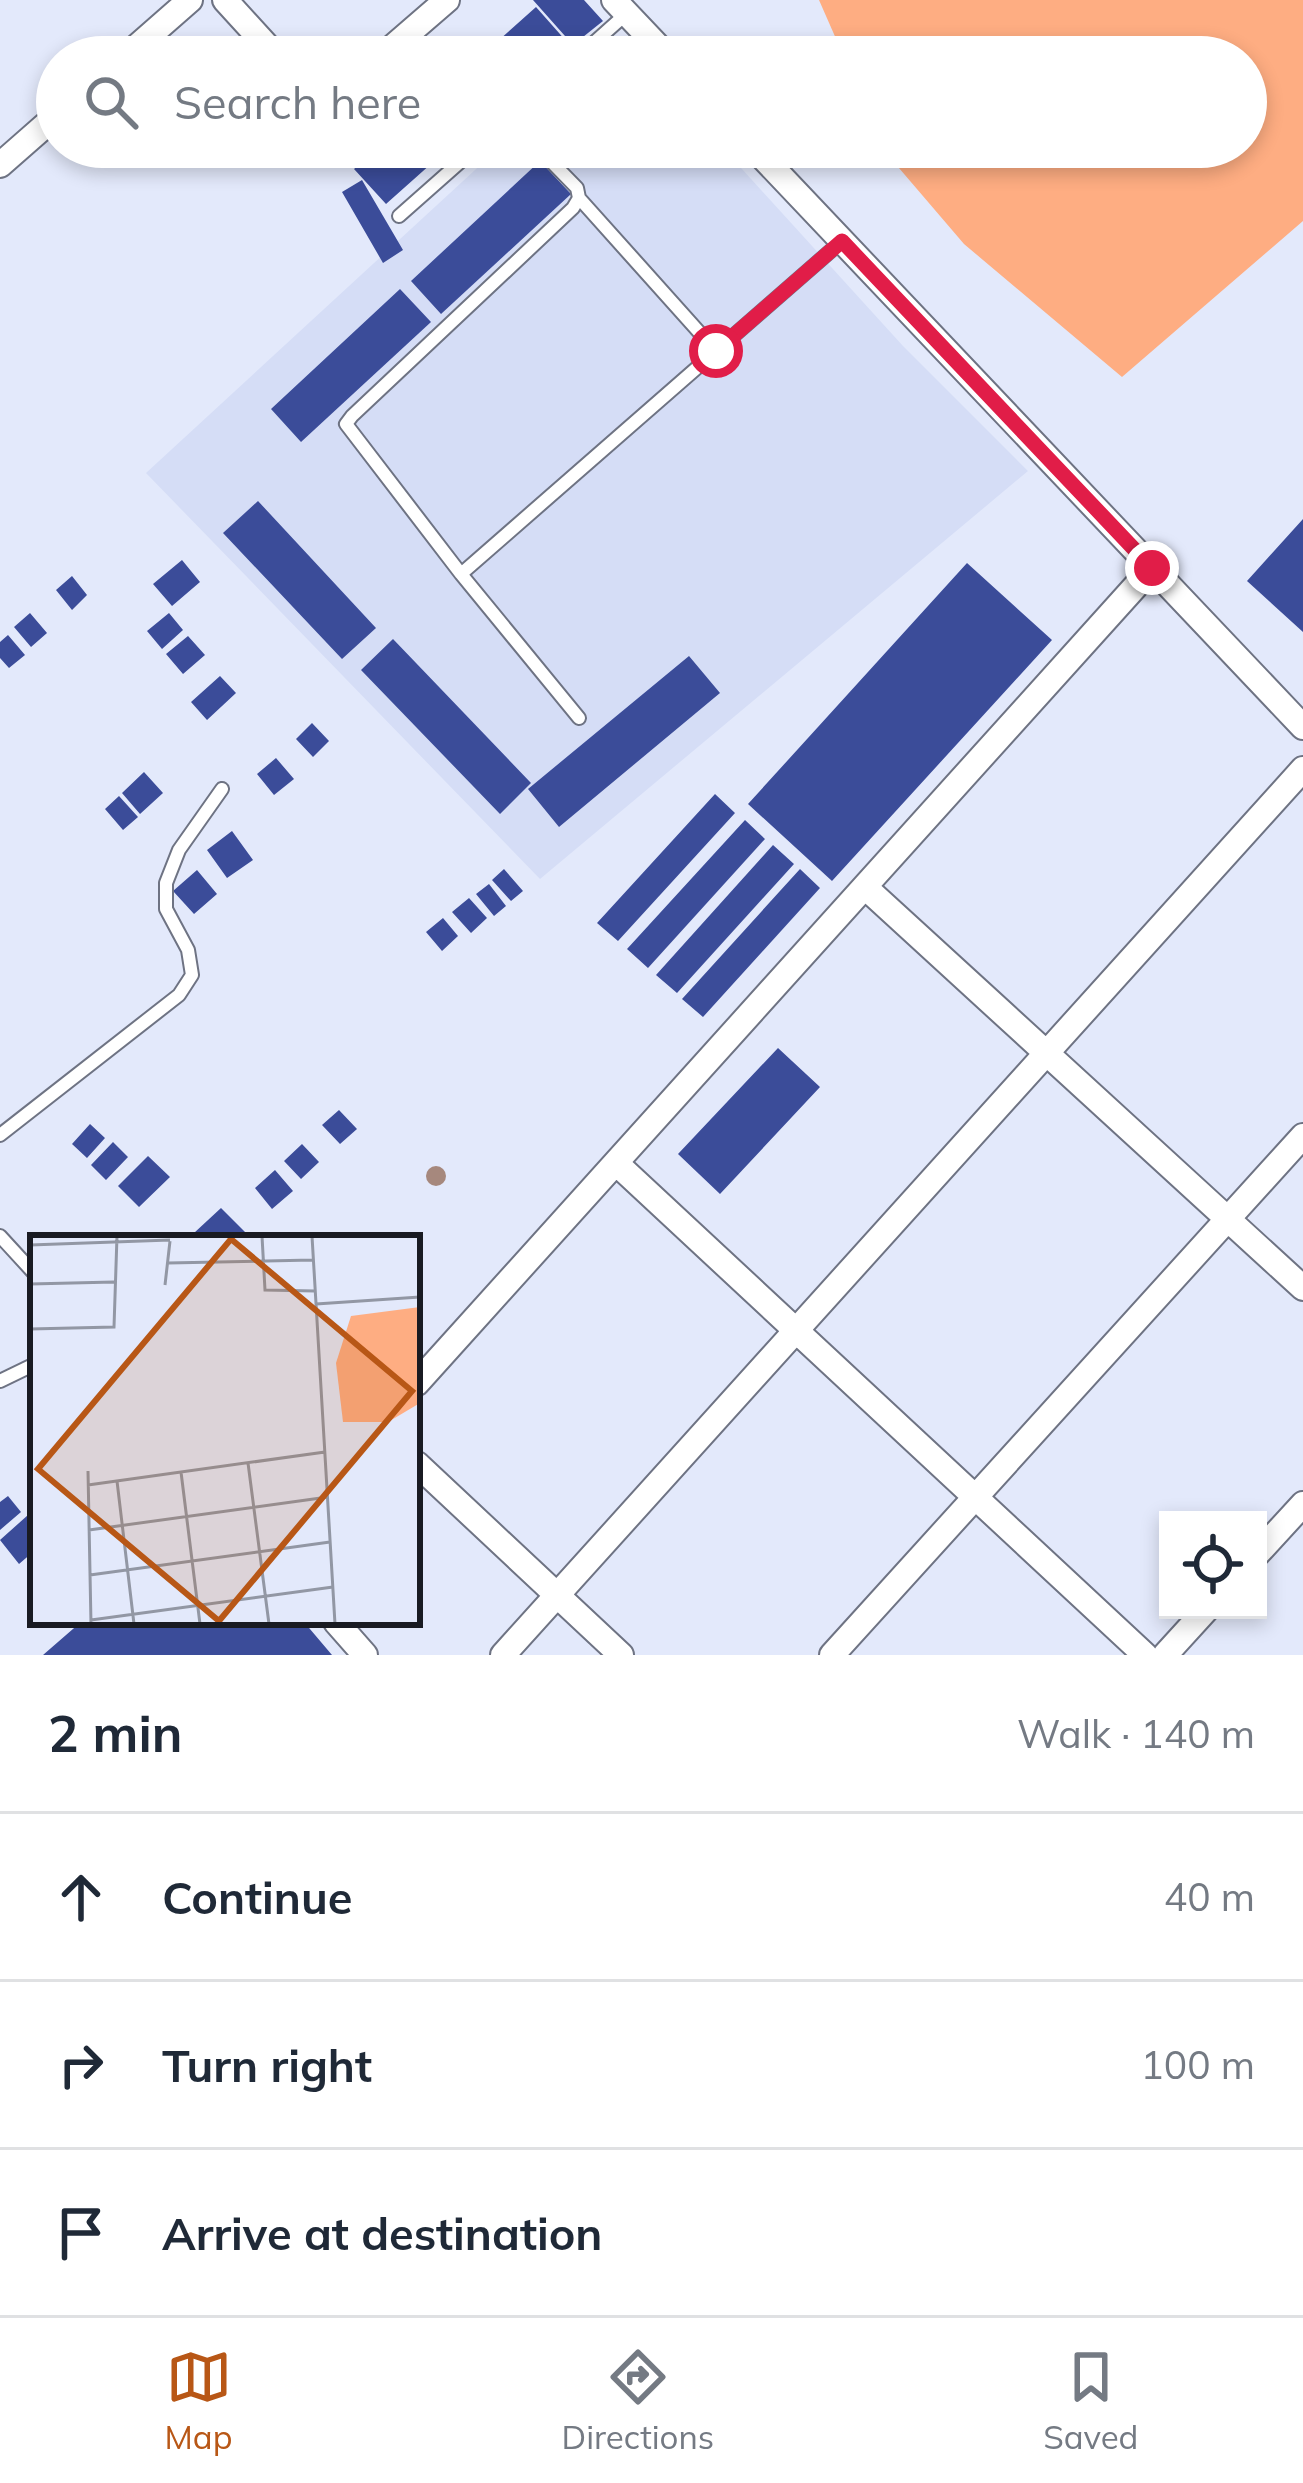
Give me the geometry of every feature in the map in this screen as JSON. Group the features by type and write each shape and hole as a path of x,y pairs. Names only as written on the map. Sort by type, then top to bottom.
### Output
{"street":[{"path":"148,36 190,0"},
{"path":"225,0 258,36"},
{"path":"405,36 447,0"},
{"path":"620,7 648,36"},
{"path":"0,165 36,134"},
{"path":"773,168 1303,727"},
{"path":"420,1380 1152,568"},
{"path":"503,1655 1303,769"},
{"path":"865,887 1303,1288"},
{"path":"832,1655 1303,1136"},
{"path":"616,1162 1145,1655"},
{"path":"420,1467 621,1655"},
{"path":"1267,1543 1303,1504"},
{"path":"1166,1655 1198,1619"},
{"path":"339,1625 365,1655"}],"lane":[{"path":"596,36 620,7"},
{"path":"399,217 454,168"},
{"path":"557,168 716,351"},
{"path":"579,198 346,424 579,718"},
{"path":"461,574 842,241"},
{"path":"0,1135 179,995 192,975 188,950 166,908 166,883 179,850 222,789"},
{"path":"0,1235 30,1269"},
{"path":"0,1381 30,1366"}],"shaded area":[{"path":"819,0 1303,0 1303,221 1122,377 964,244 899,168 1267,168 1267,36 835,36"},
{"path":"477,168 741,168 903,346 1028,471 540,879 146,473"}],"building":[{"path":"533,0 584,0 603,21 584,36 565,36"},
{"path":"536,7 562,36 504,36"},
{"path":"355,168 426,168 386,204"},
{"path":"532,168 547,168 571,194 441,314 411,281"},
{"path":"362,180 403,250 383,263 342,192"},
{"path":"400,289 431,322 301,442 271,409"},
{"path":"258,501 376,628 342,659 223,533"},
{"path":"1303,519 1303,632 1247,581"},
{"path":"182,560 200,582 172,606 153,584"},
{"path":"967,563 1052,640 832,881 748,804"},
{"path":"72,576 87,595 72,610 56,590"},
{"path":"30,613 47,633 31,647 14,627"},
{"path":"169,613 183,630 162,649 147,631"},
{"path":"8,635 25,655 9,668 0,658 0,642"},
{"path":"188,636 205,655 183,674 166,654"},
{"path":"393,639 531,783 500,814 361,670"},
{"path":"689,656 720,693 559,827 528,789"},
{"path":"220,676 236,693 207,720 191,702"},
{"path":"312,723 329,741 313,757 296,739"},
{"path":"276,758 294,779 274,795 257,774"},
{"path":"144,772 163,793 140,814 122,793"},
{"path":"715,794 735,813 618,941 597,923"},
{"path":"119,796 138,817 123,830 105,809"},
{"path":"745,820 765,839 648,968 627,949"},
{"path":"232,831 253,860 227,878 207,850"},
{"path":"773,845 794,864 677,993 656,975"},
{"path":"504,869 523,891 511,901 492,880"},
{"path":"800,869 820,888 703,1017 682,999"},
{"path":"197,870 217,894 194,914 173,891"},
{"path":"489,884 506,906 494,916 476,894"},
{"path":"469,898 487,918 471,933 452,912"},
{"path":"443,918 458,936 442,951 426,932"},
{"path":"778,1048 820,1087 720,1194 678,1154"},
{"path":"339,1110 357,1129 340,1144 322,1125"},
{"path":"90,1124 105,1138 87,1158 72,1144"},
{"path":"113,1142 128,1157 106,1180 91,1165"},
{"path":"302,1144 319,1162 301,1179 284,1161"},
{"path":"148,1156 170,1177 139,1207 118,1186"},
{"path":"275,1170 293,1191 272,1209 255,1188"},
{"path":"221,1208 246,1233 196,1235"},
{"path":"8,1496 21,1512 0,1530 0,1502"},
{"path":"30,1517 30,1555 19,1564 0,1540"},
{"path":"78,1625 307,1625 332,1655 43,1655"}],"route":[{"path":"716,351 842,241 1152,568"}]}
